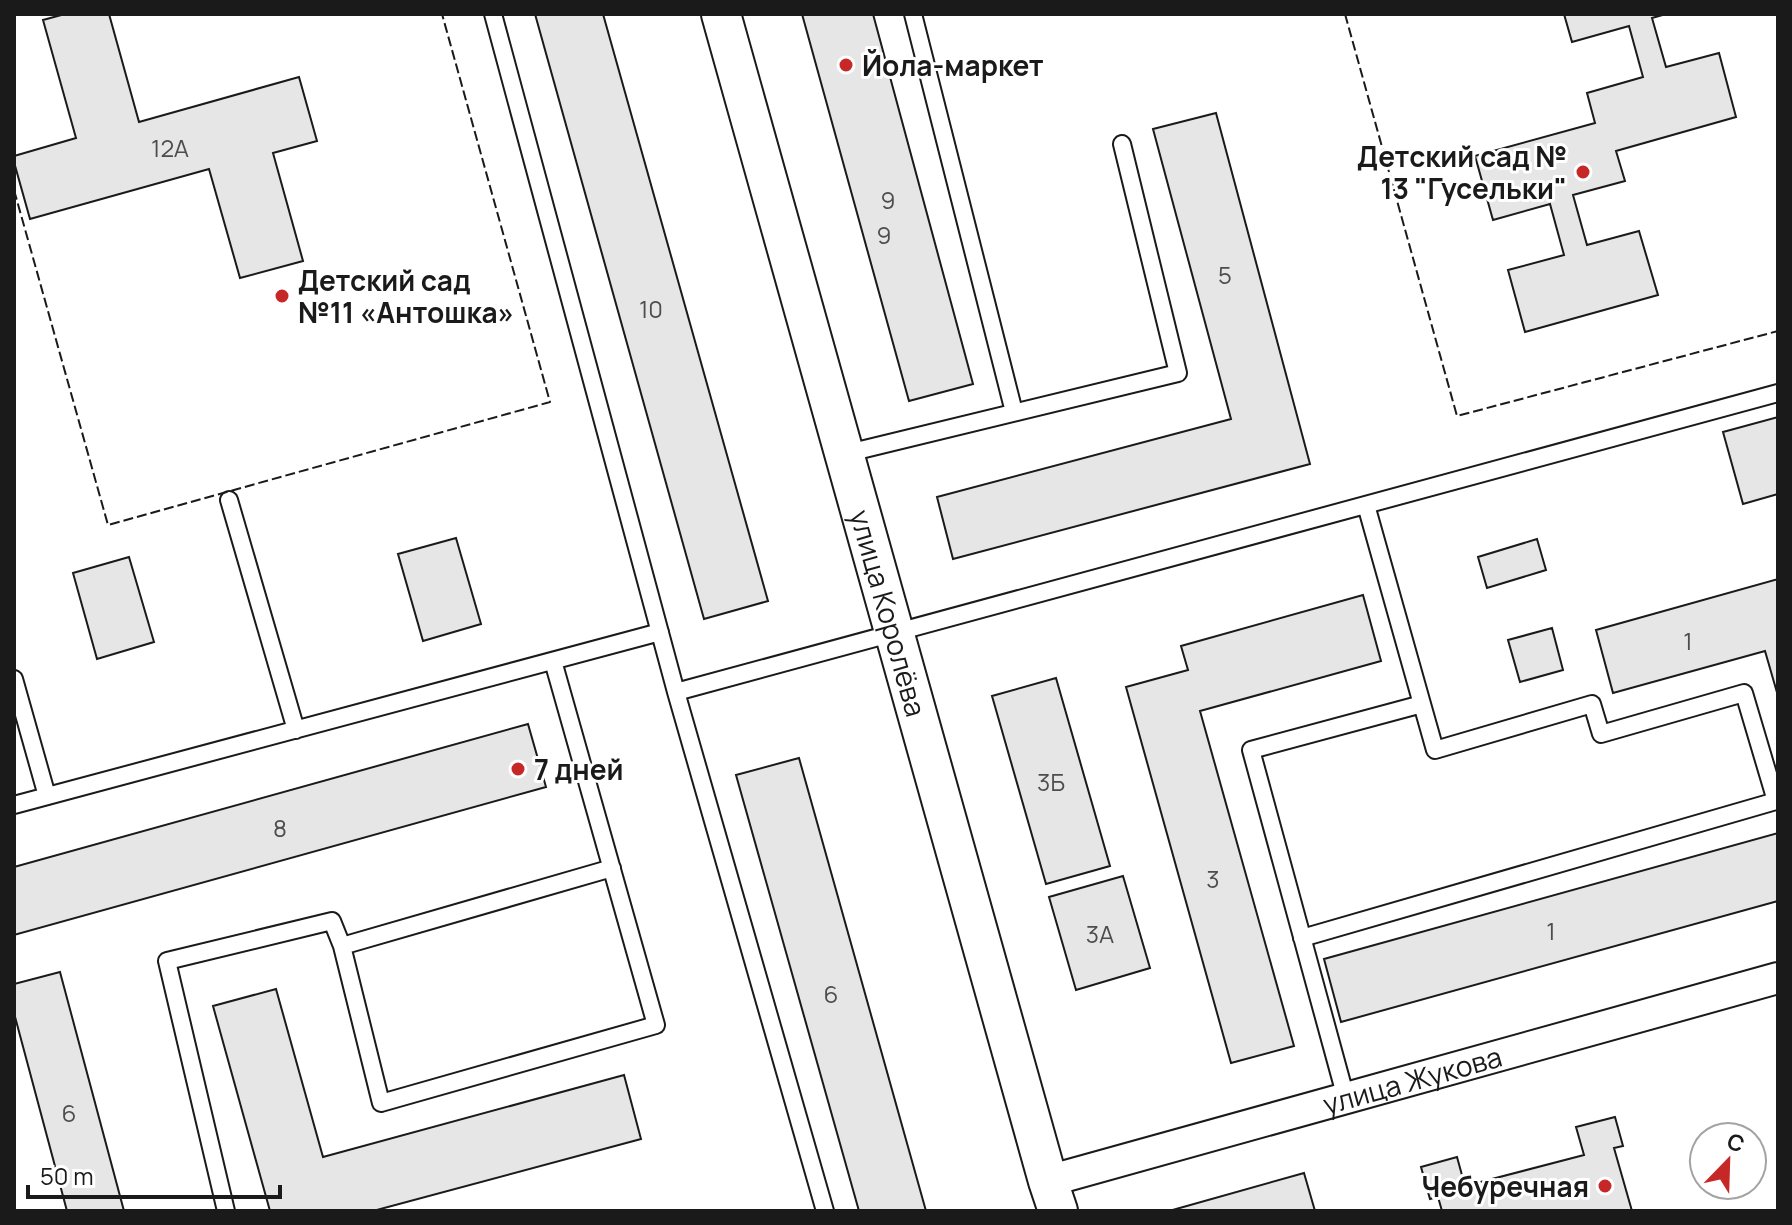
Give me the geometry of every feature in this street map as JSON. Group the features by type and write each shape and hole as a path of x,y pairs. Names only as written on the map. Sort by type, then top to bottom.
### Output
{"street":[{"name":"улица Королёва","path":"721,14 1053,1196"},
{"name":"улица Жукова","path":"1053,1196 1346,1098 1778,978"}],"lane":[{"path":"493,14 676,692 825,1211"},
{"path":"913,14 1014,412"},
{"path":"844,454 1178,373 1122,144"},
{"path":"676,692 1778,393"},
{"path":"229,500 296,730"},
{"path":"1302,938 1776,801 1744,693 1601,734 1592,704 1435,750 1366,505"},
{"path":"14,805 660,632"},
{"path":"226,1211 167,961 332,921 342,946 381,1103 656,1025 553,661"},
{"path":"14,679 47,796"},
{"path":"1346,1098 1251,750 1422,704"},
{"path":"342,946 612,868"}],"building":[{"path":"65,14 109,14 139,122 299,77 317,141 273,153 303,261 240,278 209,169 30,219 14,156 76,138 43,20"},
{"path":"535,14 603,14 768,601 704,619"},
{"path":"802,14 873,14 973,384 909,401"},
{"path":"1564,14 1666,14 1652,18 1666,67 1719,53 1736,117 1616,151 1625,181 1573,195 1587,245 1639,231 1658,295 1525,332 1508,270 1564,255 1550,204 1493,220 1475,156 1595,123 1587,93 1643,77 1629,26 1572,42"},
{"path":"1216,113 1310,464 953,559 937,497 1231,419 1153,129"},
{"path":"1778,417 1778,494 1743,504 1723,432"},
{"path":"456,538 481,624 423,641 398,554"},
{"path":"1537,539 1546,570 1487,588 1478,557"},
{"path":"129,557 154,642 97,659 73,573"},
{"path":"1778,579 1778,696 1765,651 1613,693 1596,630"},
{"path":"1363,595 1381,661 1200,711 1294,1046 1231,1063 1126,687 1188,670 1181,646"},
{"path":"1552,628 1563,670 1520,682 1508,640"},
{"path":"1056,678 1110,866 1046,884 992,696"},
{"path":"528,724 546,787 14,935 14,867"},
{"path":"799,758 926,1211 859,1211 736,775"},
{"path":"1778,833 1778,901 1341,1022 1324,959"},
{"path":"1123,876 1150,968 1076,990 1049,897"},
{"path":"60,972 124,1211 67,1211 14,1013 14,984"},
{"path":"276,989 323,1157 624,1075 641,1139 373,1211 270,1211 213,1006"},
{"path":"1615,1117 1623,1146 1614,1148 1632,1211 1442,1211 1438,1197 1430,1199 1421,1167 1457,1157 1465,1186 1584,1155 1576,1127"},
{"path":"1304,1173 1315,1211 1169,1211"}],"fence":[{"path":"14,190 108,525 550,402 442,14"},
{"path":"1345,14 1457,416 1778,331"}],"place":[{"name":"Йола-маркет","path":"846,65"},
{"name":"Детский сад № 13 \"Гусельки\"","path":"1583,172"},
{"name":"Детский сад №11 «Антошка»","path":"282,296"},
{"name":"7 дней","path":"518,769"},
{"name":"Чебуречная","path":"1605,1186"}]}
